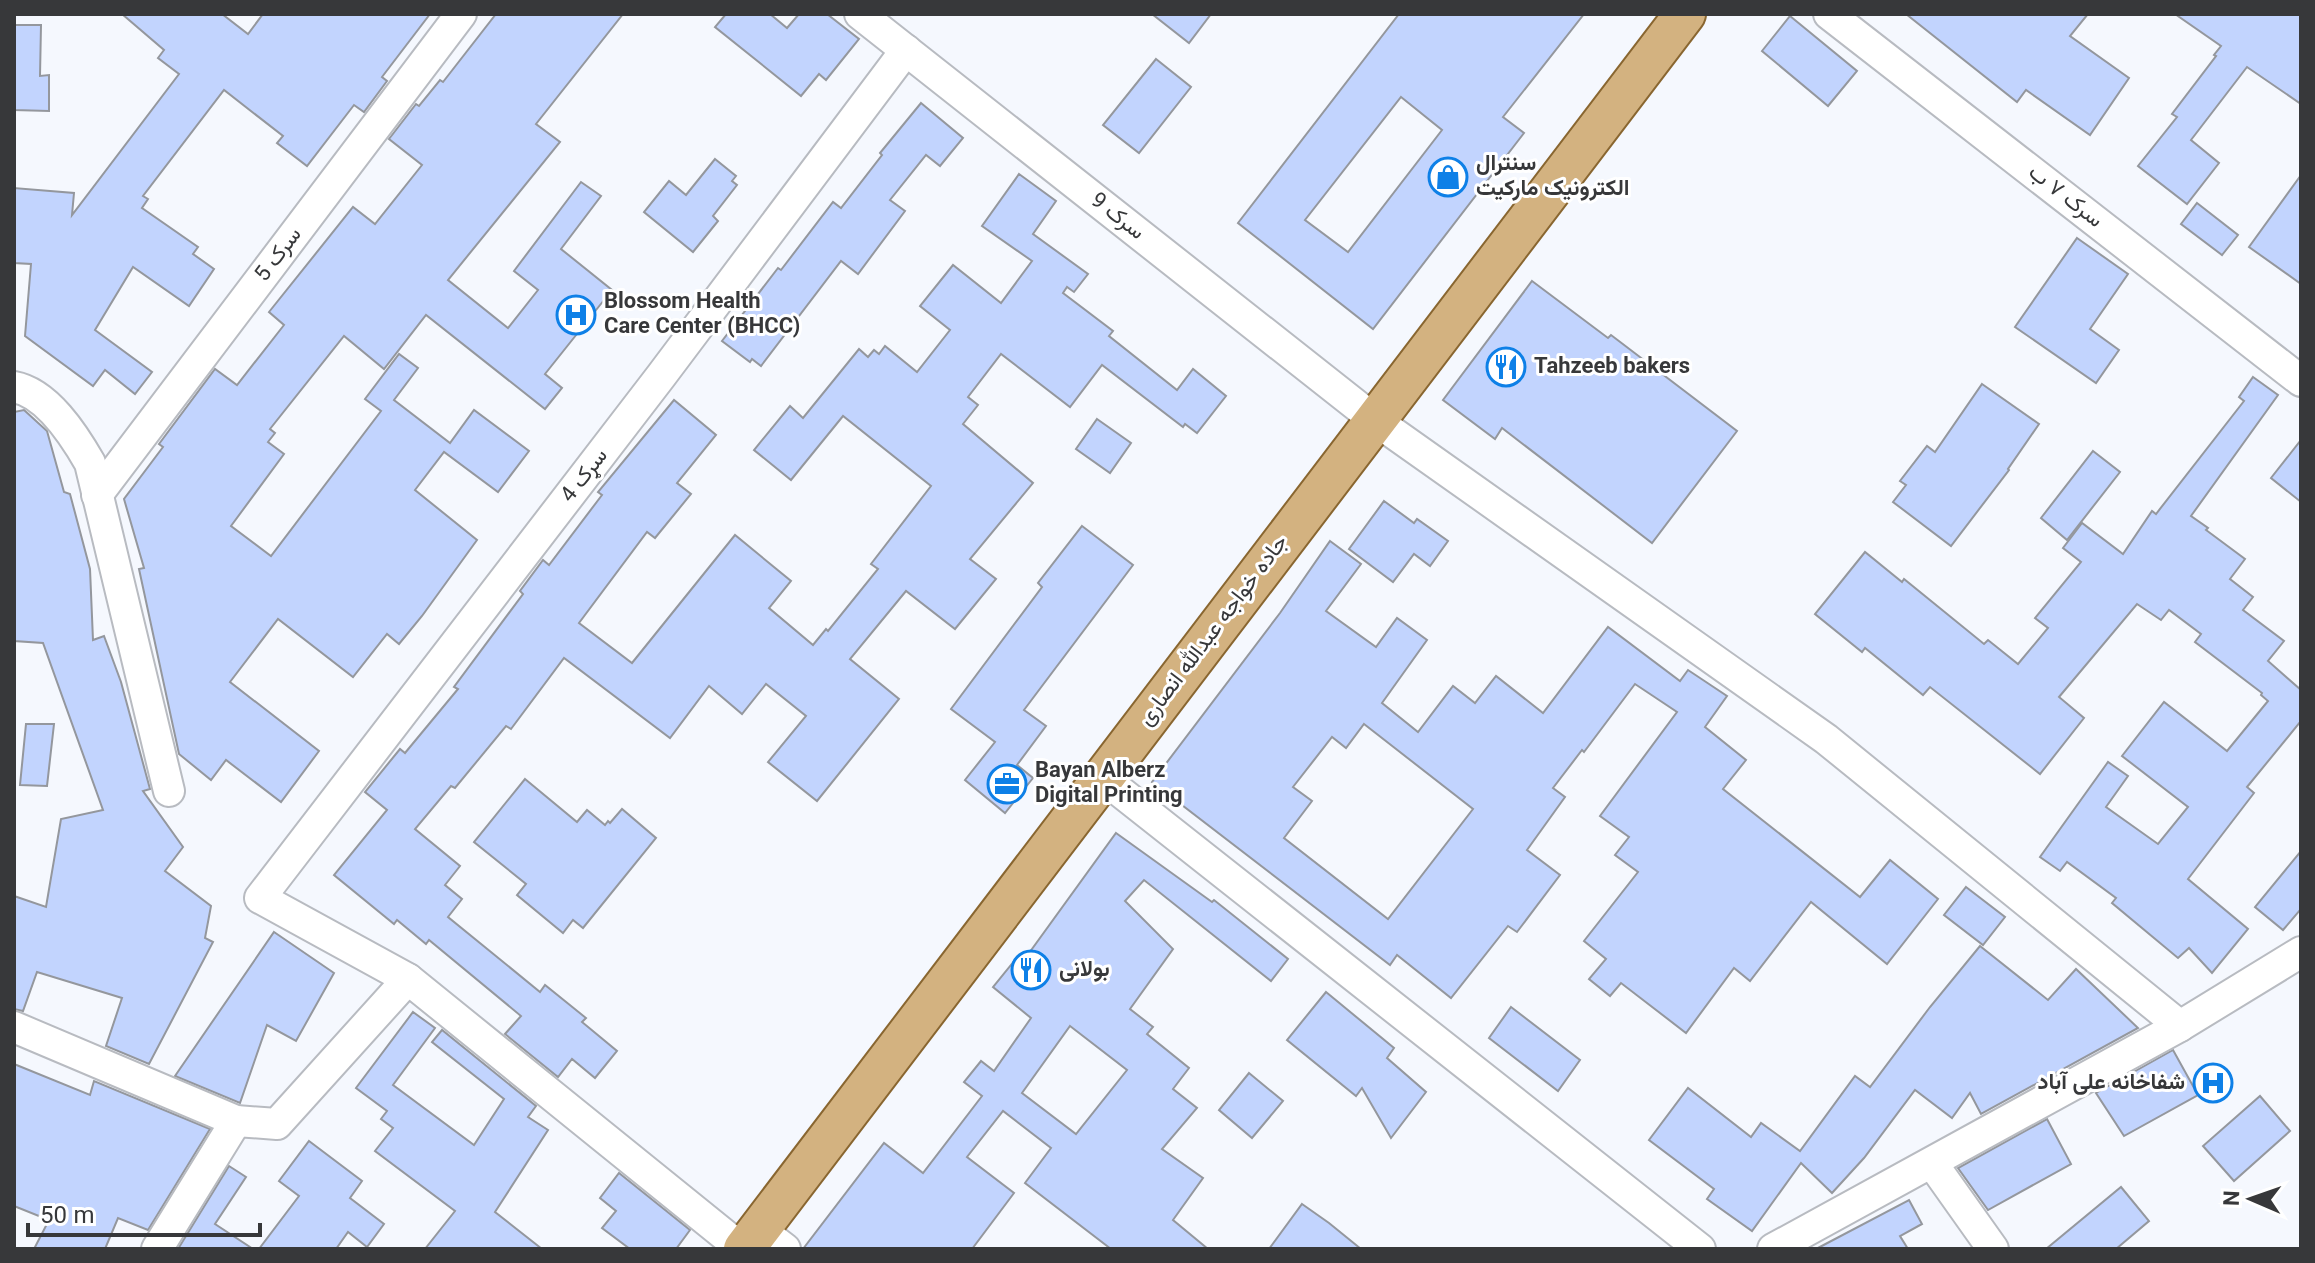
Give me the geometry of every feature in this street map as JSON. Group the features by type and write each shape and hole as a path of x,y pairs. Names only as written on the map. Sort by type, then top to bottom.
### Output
{"main road":[{"name":"جاده خواجه عبدالله انصاری","path":"757,1244 1103,778 1685,14"}],"street":[{"name":"سرک 5","path":"97,495 461,14"},
{"name":"سرک 9","path":"860,14 1375,420 1826,739 2180,1026"},
{"name":"سرک ۷ ب","path":"1829,14 2301,381"},
{"name":"سړک 4","path":"408,979 260,898 652,388 906,50"},
{"path":"14,387 42,398 90,463 169,791"},
{"path":"1103,778 1700,1249"},
{"path":"1773,1249 2180,1026 2301,952"},
{"path":"14,1027 236,1121 277,1124 408,979 757,1244"},
{"path":"157,1249 236,1121"},
{"path":"1932,1163 1993,1249"}],"building":[{"path":"122,14 222,14 248,34 263,14 430,14 382,77 387,81 364,112 354,105 307,166 277,143 283,136 224,90 143,196 148,199 142,208 198,247 193,254 214,269 189,306 133,267 95,330 152,372 135,394 105,370 93,386 25,336 31,264 14,263 14,188 74,193 72,215 179,74 158,58 164,50"},
{"path":"496,14 623,14 536,124 560,142 448,280 508,328 538,290 514,271 581,182 601,196 561,249 612,290 545,374 562,388 545,409 426,315 384,369 344,336 270,429 275,433 268,442 284,454 231,526 271,556 381,411 365,399 399,354 418,368 394,400 450,443 474,410 529,451 498,492 444,452 415,490 477,540 399,644 387,634 353,677 278,619 230,682 319,751 281,802 226,760 211,780 179,754 139,569 144,568 124,499 163,447 159,444 215,369 237,385 284,325 269,312 353,207 375,224 422,165 389,139 416,104 419,106 440,80 443,82"},
{"path":"726,14 770,14 787,28 799,14 827,14 859,39 826,80 819,74 801,96 715,27"},
{"path":"1152,14 1211,14 1189,43"},
{"name":"سنترال الکترونیک مارکیت","path":"1399,14 1584,14 1503,117 1524,133 1373,329 1238,223","holes":["1401,97 1442,130 1348,252 1305,220"]},
{"path":"1906,14 2088,14 2070,36 2129,78 2090,135 2026,90 2017,102"},
{"path":"2175,14 2301,14 2301,104 2247,67 2191,140 2219,163 2187,204 2138,166 2177,117 2172,114 2221,46"},
{"path":"1790,16 1857,71 1828,106 1762,51"},
{"path":"14,25 41,25 40,76 49,75 49,111 14,110"},
{"path":"1156,59 1191,87 1139,153 1103,125"},
{"path":"921,103 963,138 940,166 926,155 890,200 905,211 858,274 841,261 761,366 752,359 750,362 722,341 833,202 841,208"},
{"path":"715,159 736,176 732,181 737,185 713,216 718,221 693,252 644,212 669,181 686,195"},
{"path":"1019,174 1056,201 1033,234 1088,274 1074,292 1067,287 1063,293 1113,331 1109,336 1177,390 1193,369 1226,396 1197,433 1185,424 1183,427 1102,365 1070,407 1001,354 968,397 978,405 963,424 1033,483 970,559 996,579 955,629 906,591 850,659 899,699 817,801 768,762 806,716 766,684 742,714 709,686 670,738 564,658 511,729 506,726 455,788 451,786 415,829 460,866 445,885 462,899 448,917 540,992 545,985 586,1018 582,1022 617,1051 595,1078 572,1059 558,1077 505,1034 521,1016 429,940 426,944 397,920 394,924 334,875 387,810 365,792 400,749 405,753 458,689 454,687 523,594 520,591 543,560 549,565 602,495 598,492 674,400 716,435 677,483 691,494 655,538 647,532 579,623 632,663 735,535 791,581 769,608 813,645 826,629 828,631 878,569 871,564 931,486 843,416 791,480 754,450 790,406 803,418 859,349 868,357 874,350 879,354 885,346 917,372 950,330 920,306 953,265 1001,303 1032,261 982,226"},
{"path":"2301,175 2301,284 2249,247"},
{"path":"2197,203 2238,235 2222,255 2181,224"},
{"path":"2077,238 2128,274 2090,329 2119,350 2096,383 2015,327"},
{"path":"1532,281 1608,338 1611,335 1737,431 1652,543 1502,428 1495,439 1443,400"},
{"path":"2253,377 2278,395 2191,516 2245,559 2230,579 2253,597 2243,610 2284,641 2268,661 2301,690 2301,721 2247,787 2254,793 2188,879 2248,929 2212,973 2189,948 2178,958 2112,903 2116,898 2067,862 2060,871 2040,857 2108,762 2128,776 2106,807 2158,844 2188,807 2122,756 2164,702 2227,751 2268,701 2262,693 2195,642 2201,634 2169,610 2161,620 2137,604 2059,697 2084,718 2040,774 1930,687 1923,695 1865,648 1862,652 1815,614 1865,552 1902,582 1904,579 1984,644 1988,640 2018,664 2048,628 2035,618 2081,562 2063,548 2082,523 2123,554 2152,511 2156,514 2244,401 2239,397"},
{"path":"1982,384 2039,424 2009,470 1951,546 1893,502 1906,485 1900,481 1927,446 1935,452"},
{"path":"24,410 47,431 64,492 70,494 90,569 93,640 104,636 121,682 150,789 143,791 183,847 165,871 211,906 205,938 213,942 149,1064 106,1046 122,998 37,972 23,1011 14,1009 14,896 46,907 61,819 103,810 43,643 14,641 14,412"},
{"path":"1097,419 1131,443 1110,473 1076,449"},
{"path":"2301,440 2301,502 2271,478"},
{"path":"2093,451 2120,472 2067,540 2041,518"},
{"path":"1384,501 1414,523 1417,519 1448,541 1430,566 1414,554 1393,582 1349,549"},
{"path":"1082,526 1133,565 1024,710 1046,726 1017,765 1033,778 1005,813 965,780 995,742 951,709 1042,587 1038,583"},
{"path":"1330,541 1361,564 1326,611 1376,647 1397,618 1427,640 1382,703 1418,732 1453,686 1475,703 1496,676 1543,713 1608,627 1680,681 1688,670 1727,696 1705,727 1746,760 1723,789 1860,897 1890,860 1938,899 1887,964 1811,902 1750,981 1734,968 1686,1033 1621,983 1610,996 1589,979 1606,959 1584,941 1638,872 1615,855 1629,837 1600,816 1677,712 1635,684 1553,788 1565,797 1527,850 1560,875 1517,932 1508,926 1451,998 1397,955 1390,965 1152,782 1280,613","holes":["1364,724 1473,809 1388,919 1284,838 1312,801 1293,787 1332,737 1346,748"]},
{"path":"26,724 54,724 47,786 20,785"},
{"path":"525,779 577,822 587,810 605,825 622,809 656,838 583,928 573,920 563,933 517,895 526,884 474,842"},
{"path":"1116,833 1212,902 1214,900 1288,959 1271,981 1144,880 1125,901 1173,949 1130,1009 1153,1027 1147,1034 1189,1068 1173,1089 1197,1108 1162,1149 1203,1178 1173,1220 1208,1249 1111,1249 1025,1183 1051,1148 1003,1111 967,1157 1014,1193 972,1249 803,1249 884,1143 923,1173 982,1096 964,1082 981,1061 994,1071 1031,1018 993,987 1019,955 1024,960","holes":["1070,1026 1127,1070 1076,1134 1022,1093"]},
{"path":"2301,851 2301,909 2283,930 2255,907"},
{"path":"1966,887 2005,917 1983,945 1944,915"},
{"path":"274,932 334,973 296,1041 267,1025 240,1103 175,1076"},
{"path":"1980,946 2048,1000 2076,969 2138,1028 1981,1114 1970,1093 1952,1118 1915,1090 1864,1158 1832,1193 1801,1163 1752,1231 1707,1199 1714,1189 1649,1140 1688,1088 1751,1137 1761,1123 1800,1151 1855,1076 1870,1087"},
{"path":"1326,992 1394,1048 1387,1058 1426,1092 1391,1138 1362,1088 1356,1096 1287,1040"},
{"path":"1511,1007 1580,1060 1558,1091 1489,1038"},
{"path":"413,1012 435,1028 393,1085 474,1145 504,1099 432,1042 442,1030 536,1106 528,1117 548,1130 495,1212 542,1249 425,1249 455,1211 375,1151 393,1128 381,1119 387,1111 356,1088"},
{"path":"2173,1050 2198,1095 2124,1136 2096,1093"},
{"path":"14,1064 90,1095 94,1081 210,1129 148,1230 118,1218 105,1249 34,1249 49,1220 14,1206"},
{"path":"1249,1073 1283,1101 1252,1138 1219,1110"},
{"path":"2260,1096 2290,1131 2234,1181 2203,1146"},
{"path":"2047,1119 2071,1164 1988,1210 1958,1168"},
{"path":"309,1141 362,1181 350,1198 384,1224 367,1247 348,1232 336,1249 259,1249 299,1196 279,1181"},
{"path":"229,1166 246,1177 215,1224 253,1249 178,1249"},
{"path":"619,1173 690,1230 676,1249 630,1249 602,1228 616,1211 600,1198"},
{"path":"2121,1187 2149,1221 2116,1249 2046,1249"},
{"path":"1909,1200 1922,1224 1900,1236 1908,1249 1816,1249"},
{"path":"1302,1204 1329,1223 1361,1249 1269,1249"}],"place":[{"name":"سنترال الکترونیک مارکیت","path":"1448,177"},
{"name":"Blossom Health Care Center (BHCC)","path":"576,315"},
{"name":"Tahzeeb bakers","path":"1506,367"},
{"name":"Bayan Alberz Digital Printing","path":"1007,784"},
{"name":"بولانی","path":"1031,970"},
{"name":"شفاخانه علی آباد","path":"2213,1083"}]}
